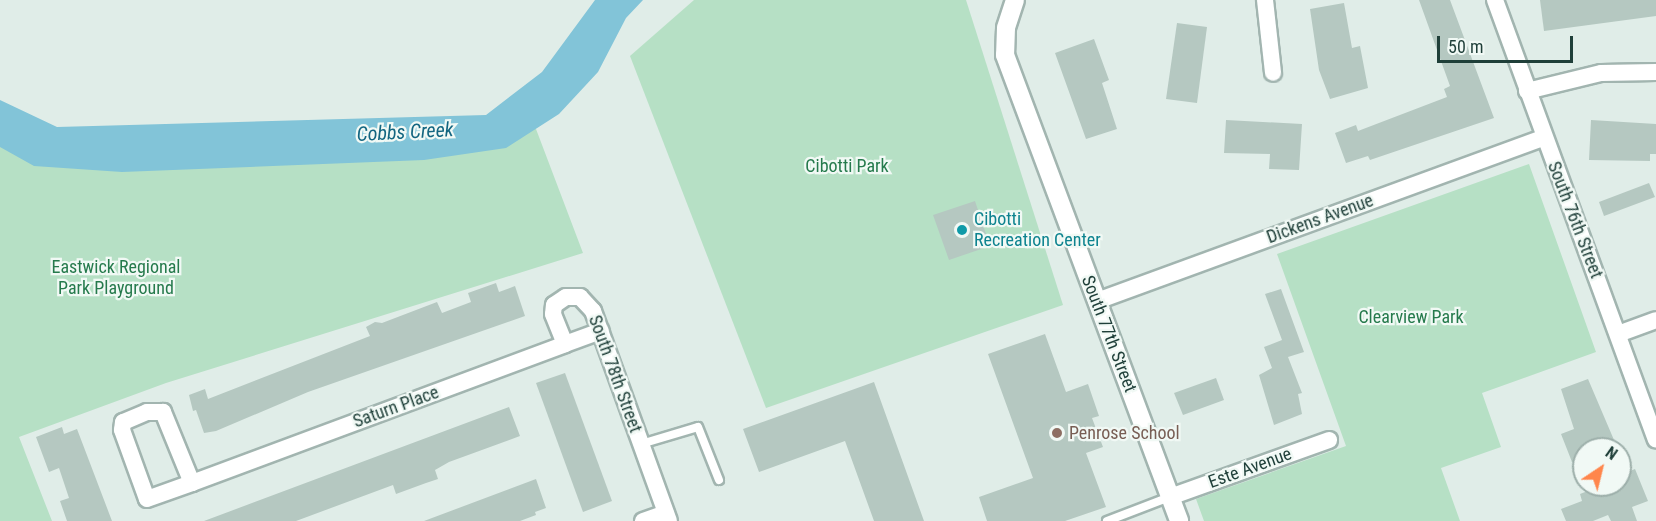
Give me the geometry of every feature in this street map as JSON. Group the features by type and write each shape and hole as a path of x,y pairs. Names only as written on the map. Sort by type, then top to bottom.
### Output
{"street":[{"name":"South 77th Street","path":"1015,0 1006,28 1005,46 1014,80 1179,521"},
{"path":"1265,0 1273,73"},
{"name":"South 76th Street","path":"1495,0 1656,439"},
{"path":"1527,92 1601,73 1656,72"},
{"name":"Dickens Avenue","path":"1096,302 1544,137"},
{"name":"South 78th Street","path":"565,344 553,314 554,305 566,297 587,302 601,332 667,517"},
{"path":"1618,334 1656,320"},
{"name":"Saturn Place","path":"192,483 167,417 156,411 123,422 122,430 147,499 192,483 565,344 601,332"},
{"name":"Este Avenue","path":"1170,497 1329,440"},
{"path":"643,521 667,517"}],"lane":[{"path":"641,444 698,427 719,480"},
{"path":"1107,521 1170,497"}],"green space":[{"name":"Cibotti Park","path":"694,0 966,0 1063,305 766,408 630,56"},
{"name":"Eastwick Regional Park Playground","path":"536,129 583,253 166,383 19,437 52,521 0,521 0,133"},
{"name":"Clearview Park","path":"1529,164 1596,352 1482,393 1501,447 1441,468 1460,521 1204,521 1196,499 1346,446 1277,254"}],"water":[{"name":"Cobbs Creek","path":"595,0 643,0 626,18 598,72 559,114 506,148 424,160 122,172 34,166 0,147 0,100 57,127 486,115 542,72"}],"building":[{"path":"1419,0 1450,0 1494,118 1370,160 1368,156 1346,163 1335,133 1356,125 1358,131 1447,97 1444,89 1450,86"},
{"path":"1540,0 1656,0 1656,16 1544,31"},
{"path":"1344,3 1352,48 1360,46 1368,88 1330,99 1319,70 1310,9"},
{"path":"1177,23 1207,27 1197,103 1166,99"},
{"path":"1094,39 1109,80 1102,83 1117,129 1086,139 1055,53"},
{"path":"1226,120 1302,124 1299,170 1269,169 1270,154 1224,153"},
{"path":"1591,120 1656,124 1656,154 1650,154 1650,161 1589,160"},
{"path":"1649,183 1655,197 1604,216 1599,202"},
{"name":"Cibotti Recreation Center","path":"975,201 990,246 949,260 933,215"},
{"path":"496,283 499,292 515,286 525,316 308,392 216,431 204,433 196,410 193,411 189,395 205,389 208,399 370,336 366,327 375,322 382,323 437,302 442,313 471,302 468,293"},
{"path":"1281,289 1304,352 1288,357 1302,393 1298,394 1302,414 1274,425 1259,375 1272,368 1264,347 1282,340 1265,294"},
{"name":"Penrose School","path":"1045,334 1066,392 1088,384 1099,416 1092,418 1103,447 1086,453 1106,507 1065,521 987,521 979,497 1033,478 988,354"},
{"path":"565,373 612,501 583,512 536,383"},
{"path":"1216,378 1224,400 1183,415 1174,393"},
{"path":"1588,379 1613,437 1572,437 1572,462 1561,434 1574,429 1561,389"},
{"path":"874,382 924,521 874,521 845,441 759,472 743,429"},
{"path":"509,407 520,436 449,462 435,470 438,479 396,494 393,485 296,521 204,521"},
{"path":"62,427 64,434 77,429 112,521 67,521 60,501 69,498 59,468 49,472 36,437"},
{"path":"1635,469 1648,501 1632,507 1637,521 1611,521 1608,515 1593,521 1566,521 1561,509 1582,501 1581,497 1632,497 1632,470"},
{"path":"536,479 546,508 520,521 424,521"}],"place":[{"name":"Cibotti Recreation Center","path":"962,230"},
{"name":"Penrose School","path":"1057,433"}]}
